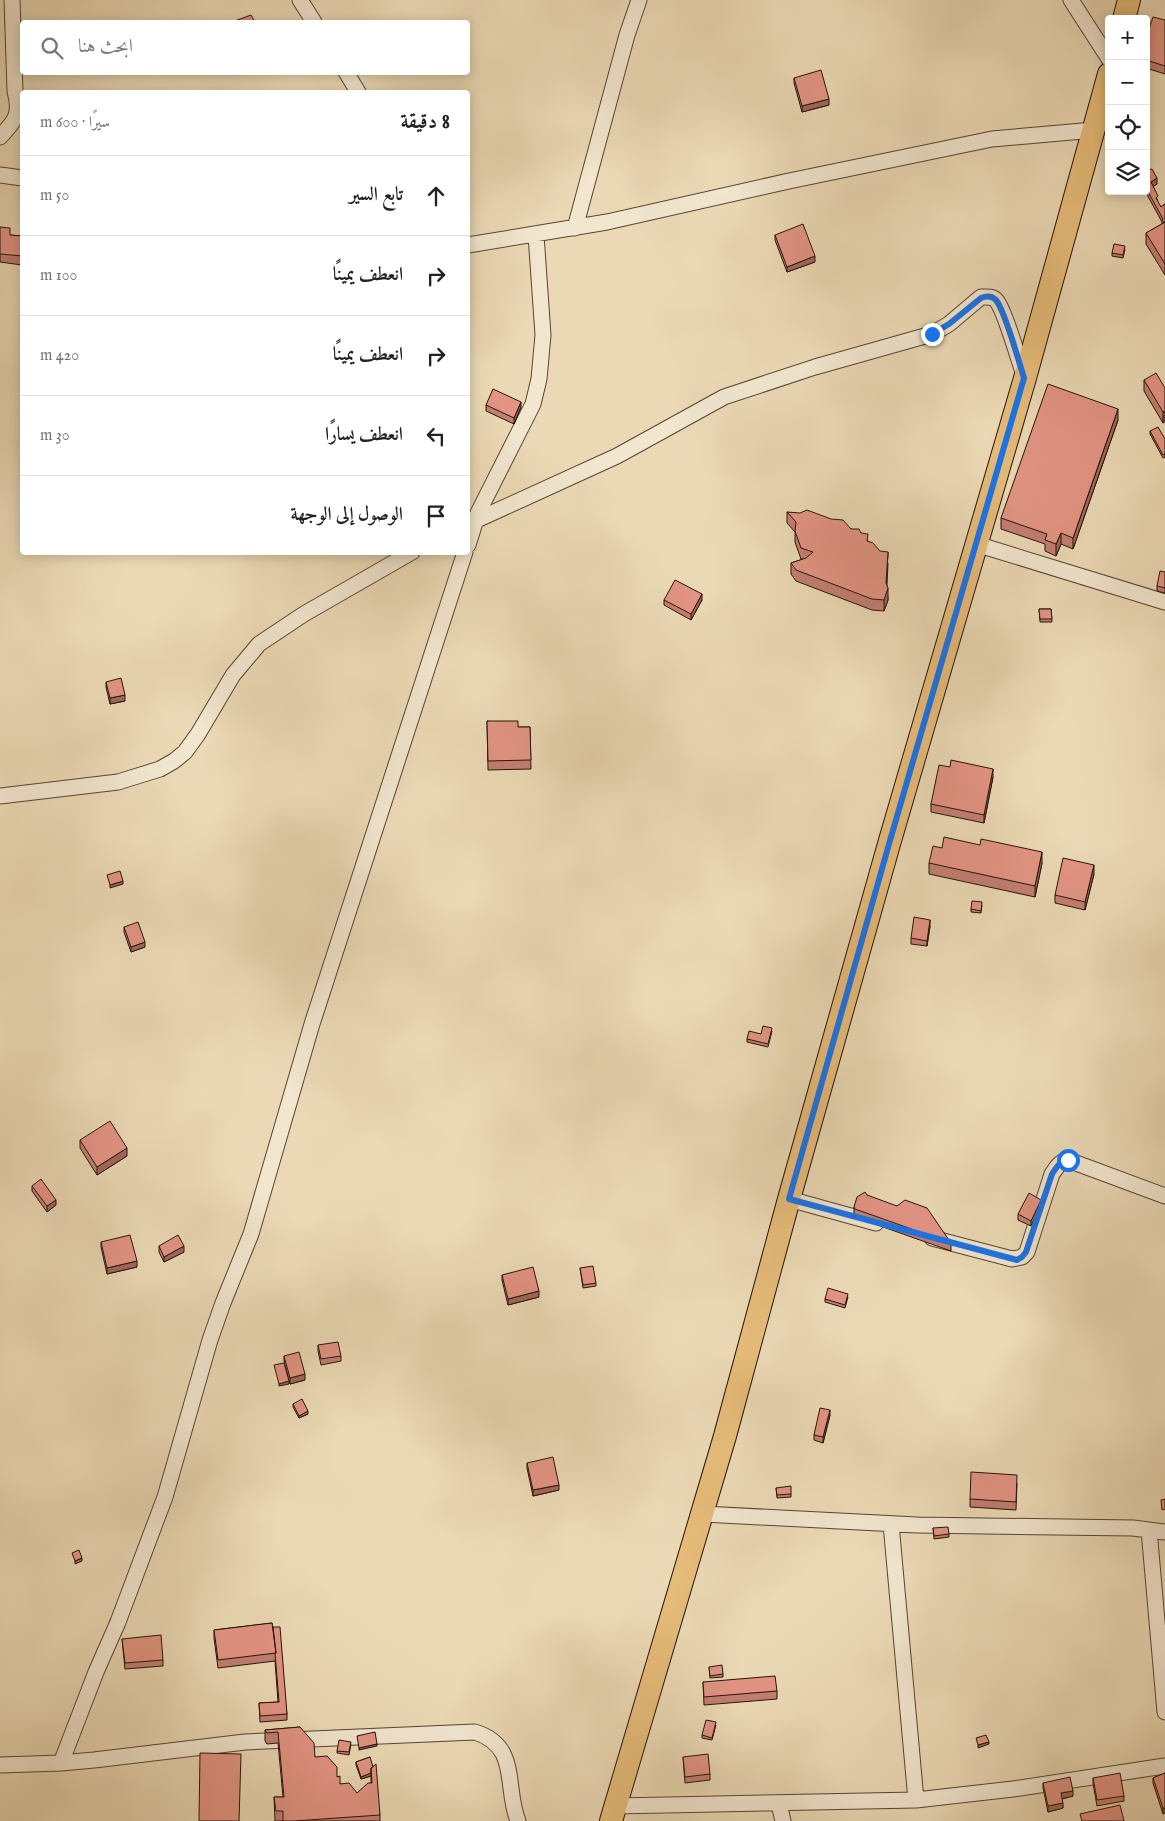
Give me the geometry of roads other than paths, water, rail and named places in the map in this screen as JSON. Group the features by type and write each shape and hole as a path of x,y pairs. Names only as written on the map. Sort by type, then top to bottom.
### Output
{"main road":[{"path":"1125,15 1129,0"},
{"path":"614,1814 703,1514 889,844 1024,378 1105,89"}],"street":[{"path":"0,137 16,118 19,104 16,91 12,0"},
{"path":"300,0 313,20"},
{"path":"576,228 639,0"},
{"path":"1071,0 1105,53"},
{"path":"348,75 357,90"},
{"path":"470,245 607,222 789,181 992,139 1094,130"},
{"path":"0,175 20,178"},
{"path":"471,522 533,404 539,379 543,336 536,235"},
{"path":"471,522 617,456 680,420 735,393 815,367 932,334 949,324 981,298 987,296 992,298 1001,309 1024,378"},
{"path":"976,544 1165,602"},
{"path":"0,796 118,782 160,769 174,761 185,752 198,734 233,675 259,644 304,614 407,555"},
{"path":"61,1763 96,1672 118,1622 165,1497 210,1340 251,1234 312,1024 464,555"},
{"path":"919,1234 1012,1259 1022,1257 1026,1252 1052,1174 1057,1166 1068,1160 1165,1196"},
{"path":"789,1199 891,1227"},
{"path":"703,1514 891,1524 1149,1530 1165,1532"},
{"path":"891,1524 916,1800"},
{"path":"1149,1530 1165,1712"},
{"path":"0,1765 61,1763 245,1742 475,1732 487,1736 502,1750 507,1762 514,1810 518,1821"},
{"path":"614,1814 779,1804 916,1800 1013,1789 1165,1766"},
{"path":"779,1804 783,1821"}]}
